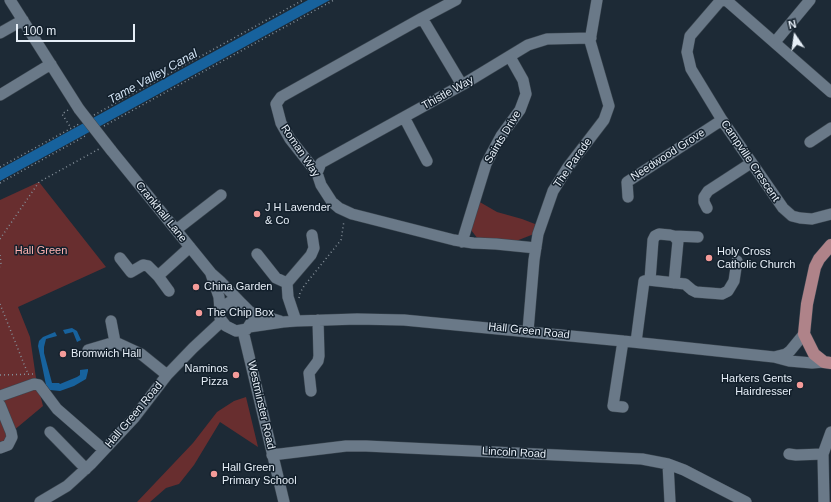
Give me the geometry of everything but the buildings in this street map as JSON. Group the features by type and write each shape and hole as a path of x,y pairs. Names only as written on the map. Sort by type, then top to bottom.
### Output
{"main road":[{"path":"828,363 811,350 804,334 811,281 819,259 829,248"}],"street":[{"path":"0,95 51,64 10,0"},
{"path":"456,0 422,18 462,85"},
{"name":"The Parade","path":"528,331 538,234 553,191 568,167 604,120 609,106 590,41 597,0"},
{"name":"Campville Crescent","path":"721,0 690,36 687,52 691,69 722,120 783,208 792,216 812,219 831,214"},
{"path":"726,0 831,92"},
{"path":"775,42 810,0"},
{"name":"Roman Way","path":"422,18 281,97 276,104 281,123 290,139 317,173 321,185 332,202 339,208 352,214 462,242 536,248"},
{"path":"0,33 23,20"},
{"name":"Thistle Way","path":"317,173 321,163 462,85 528,45 547,39 590,38"},
{"name":"Saints Drive","path":"462,242 486,164 502,136 520,110 526,94 523,80 510,57"},
{"name":"Crankhall Lane","path":"51,64 79,109 109,147 211,273 241,303"},
{"path":"404,117 427,161"},
{"name":"Needwood Grove","path":"628,197 627,182 722,120"},
{"path":"810,142 831,128"},
{"path":"707,208 704,202 704,197 708,191 751,162"},
{"path":"176,230 221,195"},
{"path":"650,280 653,240 655,236 659,234 698,237"},
{"path":"296,321 288,296 287,283 311,255 314,248 312,235"},
{"path":"674,236 678,241 674,283"},
{"path":"158,276 190,247"},
{"path":"257,254 276,278 287,283"},
{"path":"120,258 131,272 143,266 148,266 158,276 169,291"},
{"path":"636,342 644,282 650,280 685,284 696,292 722,294 726,293 734,281 738,261"},
{"name":"Crankhall Lane","path":"211,273 219,298 221,316"},
{"path":"230,302 241,303 250,312 252,318 246,329 233,329 221,316 225,305 230,302"},
{"name":"Hall Green Road","path":"250,312 283,322"},
{"name":"Hall Green Road","path":"40,502 67,486 86,469 134,418 167,375 221,316"},
{"name":"Hall Green Road","path":"246,329 296,321 357,319 404,320 636,342 774,357 789,361 828,363"},
{"path":"311,391 309,372 318,361 319,356 318,320"},
{"path":"111,321 115,342"},
{"name":"Westminster Road","path":"246,329 272,455 284,502"},
{"path":"774,357 786,354 790,351 804,334"},
{"path":"623,341 613,406 623,407"},
{"path":"88,350 115,342 141,354 167,375"},
{"path":"0,396 34,384 39,385 57,409 104,450"},
{"path":"0,406 12,438 8,445 0,448"},
{"path":"50,432 86,469"},
{"path":"824,502 823,454 831,432"},
{"name":"Lincoln Road","path":"272,455 346,446 366,446 655,460 684,470 746,502"},
{"path":"789,454 823,454"},
{"path":"668,464 670,502"}],"path":[{"path":"89,118 303,0"},
{"path":"100,127 334,0"},
{"path":"62,114 71,128"},
{"path":"0,167 82,122"},
{"path":"0,183 87,135"},
{"path":"0,239 39,182 109,147"},
{"path":"298,301 300,293 342,240 346,211"},
{"path":"0,255 0,267"},
{"path":"0,304 28,374"},
{"path":"0,375 35,374"}],"green space":[{"name":"Hall Green","path":"39,182 106,267 18,307 30,337 36,378 43,406 13,431 0,450 0,200"},
{"path":"478,201 497,212 535,224 534,234 516,241 478,239 471,230"},
{"path":"246,397 258,447 220,422 194,465 179,484 166,488 150,502 137,502 193,443 217,412 234,401"}],"water":[{"path":"308,0 330,0 0,181 0,169"},
{"path":"72,328 77,331 81,340 77,342 73,332 65,334 63,330"},
{"path":"55,332 57,336 46,339 44,347 44,353 52,383 60,384 80,375 80,370 88,369 86,379 74,386 60,391 50,390 46,385 38,346 39,341 43,337"}],"place":[{"name":"J H Lavender & Co","path":"257,214"},
{"name":"Holy Cross Catholic Church","path":"709,258"},
{"name":"China Garden","path":"196,287"},
{"name":"The Chip Box","path":"199,313"},
{"name":"Bromwich Hall","path":"63,354"},
{"name":"Naminos Pizza","path":"236,375"},
{"name":"Harkers Gents Hairdresser","path":"800,385"},
{"name":"Hall Green Primary School","path":"214,474"}],"water label":[{"name":"Tame Valley Canal","path":"153,77"}]}
